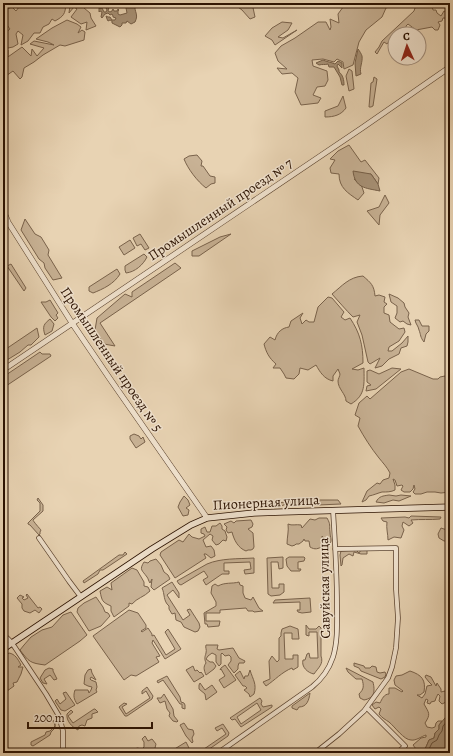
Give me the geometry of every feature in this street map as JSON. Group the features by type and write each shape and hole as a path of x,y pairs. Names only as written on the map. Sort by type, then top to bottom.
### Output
{"main road":[{"name":"Пионерная улица","path":"3,649 177,533 207,518 254,513 450,507"}],"street":[{"name":"Промышленный проезд № 7","path":"3,370 450,67"},
{"name":"Промышленный проезд № 5","path":"3,210 8,222 72,323 207,518"},
{"name":"Савуйская улица","path":"218,753 312,687 327,670 333,659 337,626 333,510"},
{"path":"39,538 81,597"},
{"path":"315,753 339,734 367,708 388,678 396,648 398,618 396,548 335,548"},
{"path":"7,638 12,643 59,716 63,736 62,753"},
{"path":"367,708 405,746 398,753"}],"shaded area":[{"path":"81,3 90,13 96,26 86,30 87,22 81,24 71,17 77,9 74,7 69,13 70,5 66,4 62,16 55,21 52,19 49,24 43,27 40,33 34,33 28,41 21,45 23,35 18,31 16,34 18,44 13,47 3,49 3,38 10,29 7,25 3,24 3,13 12,7 16,11 19,7 17,4"},
{"path":"234,3 252,3 255,17 250,19"},
{"path":"346,3 394,3 386,8 382,17 366,30 359,42 353,65 344,69 343,62 337,59 334,62 323,59 312,60 313,66 327,71 328,80 325,86 317,87 313,95 321,98 318,103 301,105 295,92 298,78 292,73 282,74 277,68 287,69 278,61 275,53 281,46 318,22 326,22 330,30 330,19 339,23 338,14"},
{"path":"422,3 429,3 433,10 436,10 441,16 444,11 448,13 450,19 449,25 447,25 445,18 443,18 442,21 438,22 440,25 438,30 435,30 432,27 427,28 427,26 411,26 408,24 406,26 398,26 414,11 416,5 421,6"},
{"path":"67,20 81,27 78,33 82,30 85,32 84,40 65,46 60,45 43,55 24,68 20,79 13,71 3,78 3,51 8,50 8,56 5,59 22,47 31,56 32,49 37,56 44,48 30,44 34,41 54,45 36,39"},
{"path":"282,22 292,23 288,30 278,37 283,38 297,30 275,45 272,40 265,36 272,28"},
{"path":"387,36 387,44 384,42 377,54 375,52"},
{"path":"349,69 352,71 354,89 349,91 346,76"},
{"path":"374,77 377,79 373,106 369,107 371,83 373,82"},
{"path":"343,96 346,108 337,115 325,117 325,111 338,106"},
{"path":"349,145 361,162 365,160 379,178 378,184 371,174 354,179 362,187 364,193 358,200 342,187 339,174 331,173 330,168 335,160 330,159 338,151"},
{"path":"197,155 202,161 201,166 203,166 210,176 215,177 215,183 206,188 193,175 184,159 189,156"},
{"path":"385,195 389,203 380,215 379,225 367,211 379,207"},
{"path":"25,219 35,234 41,237 49,250 48,255 62,278 53,280 45,268 44,263 39,259 21,230"},
{"path":"140,234 149,248 145,250 141,244 137,246 133,238"},
{"path":"231,234 199,256 192,256 192,251 220,237"},
{"path":"130,240 135,248 124,255 119,247"},
{"path":"144,254 147,257 143,263 136,270 126,273 125,266"},
{"path":"175,263 181,268 100,323 115,346 104,344 95,330 97,318 125,294 132,297 132,292"},
{"path":"11,264 26,288 24,291 7,266"},
{"path":"117,269 120,274 118,278 104,288 93,293 89,291 89,287"},
{"path":"363,276 372,284 375,296 379,295 385,297 384,302 387,304 384,307 384,313 389,315 390,322 399,329 404,328 405,332 399,341 389,347 388,351 392,351 408,336 407,346 401,348 399,354 389,359 382,366 375,368 380,358 370,364 368,362 362,335 357,322 360,315 353,317 332,294 350,280"},
{"path":"389,294 398,298 404,303 409,313 408,317 411,325 403,321 400,322 395,318 397,306 391,302"},
{"path":"328,297 332,298 344,312 341,317 345,320 350,318 359,334 362,345 363,363 352,369 358,370 364,368 363,389 356,401 351,404 346,401 345,396 339,387 338,381 340,374 338,369 333,376 333,381 325,377 316,365 308,370 300,368 299,374 294,379 286,378 280,368 273,368 276,364 268,355 264,344 270,337 275,340 280,331 289,327 291,321 303,313 300,318 302,324 306,320 309,322 314,322 318,307"},
{"path":"50,300 58,313 56,315 58,318 55,321 41,302"},
{"path":"50,319 54,324 52,331 45,335 44,326"},
{"path":"415,320 419,320 422,326 429,326 429,331 426,334 424,342 421,337"},
{"path":"37,328 39,337 31,345 28,345 3,364 3,351"},
{"path":"40,352 42,354 50,354 51,356 3,388 3,377"},
{"path":"392,368 401,369 376,389 366,391 367,386 371,385 367,382 367,371 370,370 379,374"},
{"path":"409,369 433,379 438,379 445,376 448,378 450,377 450,492 427,492 415,494 413,492 415,489 414,485 410,492 404,492 401,490 403,486 397,486 395,480 393,479 395,490 369,496 362,502 367,491 377,483 380,484 383,480 389,478 390,473 370,446 358,426 360,418 355,415 359,403 367,396 370,399 401,372"},
{"path":"134,434 139,436 141,439 143,437 145,442 136,448 130,439 130,436"},
{"path":"389,495 411,496 399,501 393,500 384,503 376,502 380,497"},
{"path":"184,496 190,505 186,508 189,510 188,515 183,516 178,507"},
{"path":"38,498 43,505 43,511 33,520 41,530 39,535 28,524 40,511 40,503 37,500"},
{"path":"338,500 341,504 318,505 304,503 286,504 279,507 257,504"},
{"path":"411,516 441,517 440,519 411,520 413,523 409,526 403,522 402,526 404,530 401,538 394,537 388,540 387,522 383,521 381,518 409,518"},
{"path":"319,518 327,518 329,522 331,540 329,545 326,546 326,540 322,536 323,546 318,548 313,549 310,547 309,541 305,541 304,539 299,544 292,546 287,544 288,524 301,525 302,528 310,519 315,520"},
{"path":"251,520 253,524 252,527 248,529 253,533 254,547 251,550 246,551 237,543 232,532 228,533 226,530 227,527 224,524 231,521 234,523 236,521"},
{"path":"220,523 227,537 226,541 223,540 216,545 212,540 213,536 210,534 203,540 206,547 211,546 214,550 215,556 211,558 204,554 206,558 175,578 160,555 161,552 179,540 183,542 189,534 192,537 199,539 205,536 201,533 201,529 205,527 207,532 210,532 212,526 216,526"},
{"path":"441,528 450,531 450,542 439,538 438,534"},
{"path":"356,550 359,553 361,550 367,550 367,554 361,554 354,552 353,556 349,554 343,558 341,566 341,551"},
{"path":"125,552 127,554 103,570 100,570 98,574 84,583 83,581 119,555 123,555"},
{"path":"283,557 283,568 279,569 278,562 271,562 272,588 279,588 279,584 284,584 284,592 280,595 271,596 268,594 267,558"},
{"path":"289,557 305,558 304,561 298,562 298,569 301,569 300,571 291,571 287,566 286,559"},
{"path":"254,558 254,573 245,574 244,570 251,569 250,562 224,563 224,571 229,571 229,574 222,574 206,585 203,580 208,577 204,571 181,585 177,581 212,562 230,559"},
{"path":"156,559 170,579 154,590 151,587 152,579 150,583 141,568 144,562 148,563"},
{"path":"132,568 137,570 144,582 144,586 148,587 150,591 132,604 129,603 129,606 114,617 111,611 111,606 103,601 100,591 107,587 112,590 111,583"},
{"path":"172,582 179,593 179,598 173,590 167,595 183,620 190,615 187,610 190,609 199,623 200,627 198,631 195,632 184,627 181,622 176,620 175,613 172,614 169,609 162,588"},
{"path":"239,582 240,585 243,586 245,598 251,600 253,597 259,608 263,611 248,611 246,608 220,610 220,613 206,613 206,621 220,621 219,626 208,627 207,624 205,624 204,613 216,606 216,602 211,593 212,586 215,584 218,586"},
{"path":"27,594 38,608 40,607 42,609 39,613 35,610 30,613 24,611 22,608 22,604 17,598 20,595 24,597 22,598 24,600 28,598 26,595"},
{"path":"96,597 105,612 110,616 101,626 89,631 77,612 78,608 84,603"},
{"path":"310,598 311,612 298,612 297,610 300,610 300,602 273,603 275,600"},
{"path":"129,610 138,613 146,625 146,628 141,631 142,632 148,628 166,655 175,649 165,632 168,629 181,649 165,659 153,640 152,643 160,656 156,657 159,662 136,676 131,675 124,680 93,636"},
{"path":"71,612 87,635 45,665 33,663 28,659 20,650 31,637 42,630 52,627 63,615"},
{"path":"306,625 309,629 316,629 319,626 321,628 322,661 314,674 306,669 303,665 303,660 305,660 307,654 309,653 310,658 318,658 317,632 309,632 309,636 306,635"},
{"path":"290,626 298,629 299,639 292,639 292,633 284,633 285,659 293,659 293,655 298,655 298,667 293,670 292,668 285,672 266,686 263,682 270,679 269,661 272,656 277,662 279,660 279,638 281,636 282,629"},
{"path":"206,645 218,645 217,649 219,650 233,648 239,658 245,661 244,663 239,663 238,669 234,673 228,665 231,661 231,657 229,655 225,656 222,653 221,654 221,664 219,666 216,662 216,655 212,653 206,659 213,662 216,666 206,675 204,666 206,663 205,659"},
{"path":"9,653 15,656 19,661 21,665 18,667 23,667 17,682 13,683 14,686 3,694 3,657"},
{"path":"354,663 364,666 365,668 370,668 372,666 376,667 377,672 385,672 385,677 381,679 361,671 359,668 354,666"},
{"path":"225,665 236,680 224,688 219,680 225,676 221,669 220,670 221,668"},
{"path":"193,666 195,671 197,670 200,673 201,672 204,676 194,682 186,670"},
{"path":"49,668 53,669 57,679 54,680 50,675 44,679 47,684 43,683 40,678 45,670"},
{"path":"346,668 373,682 374,691 370,698 364,700 360,698 359,694 363,687 362,679 356,679 348,672"},
{"path":"91,669 96,680 91,677 90,679 96,682 97,692 77,704 74,697 75,690 88,690 89,693 91,690 92,687 84,684 85,675 88,670"},
{"path":"250,670 255,687 254,694 250,697 244,690 247,688 243,686 235,675 240,671 244,679 245,676 248,676"},
{"path":"410,671 418,674 424,681 424,692 417,695 422,698 425,694 427,686 432,685 425,677 426,675 431,677 436,686 437,683 441,689 441,692 445,691 448,696 450,691 450,699 446,699 446,702 442,704 439,701 440,696 438,694 435,701 431,702 430,704 427,703 428,700 426,699 424,704 429,714 425,723 427,727 435,727 438,721 442,721 439,725 439,729 435,733 434,738 429,740 421,753 416,753 416,749 413,745 421,738 426,737 426,735 413,740 405,738 379,714 381,709 379,707 375,709 372,705 376,702 380,703 384,696 389,694 389,688 395,688 402,692 403,691 395,685 394,680 396,676"},
{"path":"167,676 180,697 181,702 184,703 185,709 182,708 182,704 180,704 163,680 158,683 157,681"},
{"path":"200,683 205,690 212,685 217,692 206,700 205,694 199,689"},
{"path":"147,687 153,696 152,699 125,716 119,707 124,703 127,704 122,707 126,714 150,698 146,691 142,694 142,691"},
{"path":"66,692 75,705 65,711 61,710 55,701 57,699 60,704 66,699 63,693"},
{"path":"310,693 308,701 304,706 299,707 297,710 292,708 292,706"},
{"path":"164,694 173,709 174,716 178,721 177,722 173,721 169,716 170,713 167,709 165,701 160,703 157,698 161,698"},
{"path":"260,698 263,707 272,705 272,707 241,727 235,719 232,720 230,718","holes":["257,703 261,710 241,724 237,717"]},
{"path":"94,709 98,712 92,714 92,718 87,720 85,726 79,726 78,730 67,719 67,714 71,710 73,712 68,716 73,723"},
{"path":"48,716 55,722 55,726 54,722 51,720 45,722 44,719"},
{"path":"184,723 188,729 193,730 194,734 192,743 180,725"},
{"path":"223,724 229,733 228,736 205,752 203,750 204,749 226,734 222,728 217,731 215,728"},
{"path":"55,726 50,735 33,746 31,745 31,742 45,735 46,732 50,731"},
{"path":"145,736 148,741 152,739 156,744 155,748 157,753 148,749 145,751 148,753 134,753 134,750 137,748 142,749 144,747 144,742 142,739"},
{"path":"186,742 189,748 183,753 168,753"}],"water":[{"path":"130,4 135,5 137,17 135,22 131,24 127,21 126,23 122,23 120,27 112,23 110,20 108,21 106,16 110,17 112,20 115,20 116,18 113,17 112,14 105,14 102,18 102,12 99,12 99,8 101,9 101,6 104,12 107,10 106,8 109,7 108,11 110,12 113,9 114,11 117,11 118,9 118,14 120,15 127,13 126,8"},
{"path":"358,49 362,56 360,70 361,74 356,76 355,63"},
{"path":"323,60 335,64 338,61 342,63 342,68 338,64 337,66 343,78 344,85 342,85 340,77 334,67 329,67 328,64 319,65 316,63"},
{"path":"353,171 371,174 378,184 380,191 365,188 358,184 354,177"},
{"path":"450,712 450,753 421,753 429,740 434,738 435,733 439,729 439,725"}]}
